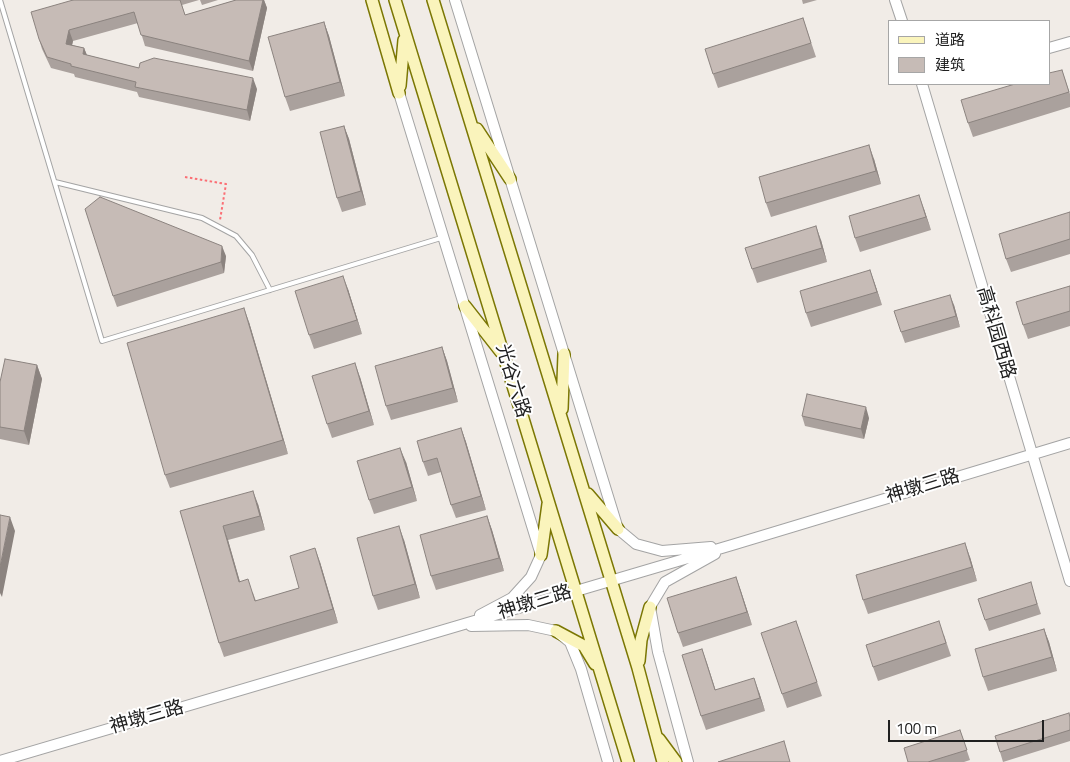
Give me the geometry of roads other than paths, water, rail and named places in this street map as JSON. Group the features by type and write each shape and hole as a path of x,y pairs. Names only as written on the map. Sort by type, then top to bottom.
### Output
{"main road":[{"path":"372,0 399,93"},
{"name":"光谷六路","path":"394,0 577,590 628,762"},
{"name":"光谷六路","path":"433,0 612,580 663,762"},
{"path":"399,93 405,33"},
{"path":"469,118 510,179"},
{"path":"465,306 505,358"},
{"path":"562,418 564,354"},
{"path":"583,488 618,529"},
{"path":"541,555 548,498"},
{"path":"638,668 641,640 650,607"},
{"path":"556,631 584,646 603,676"},
{"path":"655,733 676,762"},
{"path":"623,762 624,748"}],"street":[{"path":"455,0 618,529 636,544 662,550 732,545"},
{"path":"895,0 902,20"},
{"path":"1050,48 1070,42"},
{"name":"高科园西路","path":"924,85 1031,454 1070,581"},
{"path":"399,93 541,555 530,577 512,598 458,626"},
{"name":"神墩三路","path":"0,761 1070,443"},
{"path":"688,762 658,652 650,607 665,582 732,545"},
{"path":"458,626 528,625 556,631 570,642 608,762"}],"lane":[{"path":"0,0 102,341 444,237"},
{"path":"55,182 148,203 202,218 236,236 252,255 270,290"}]}
